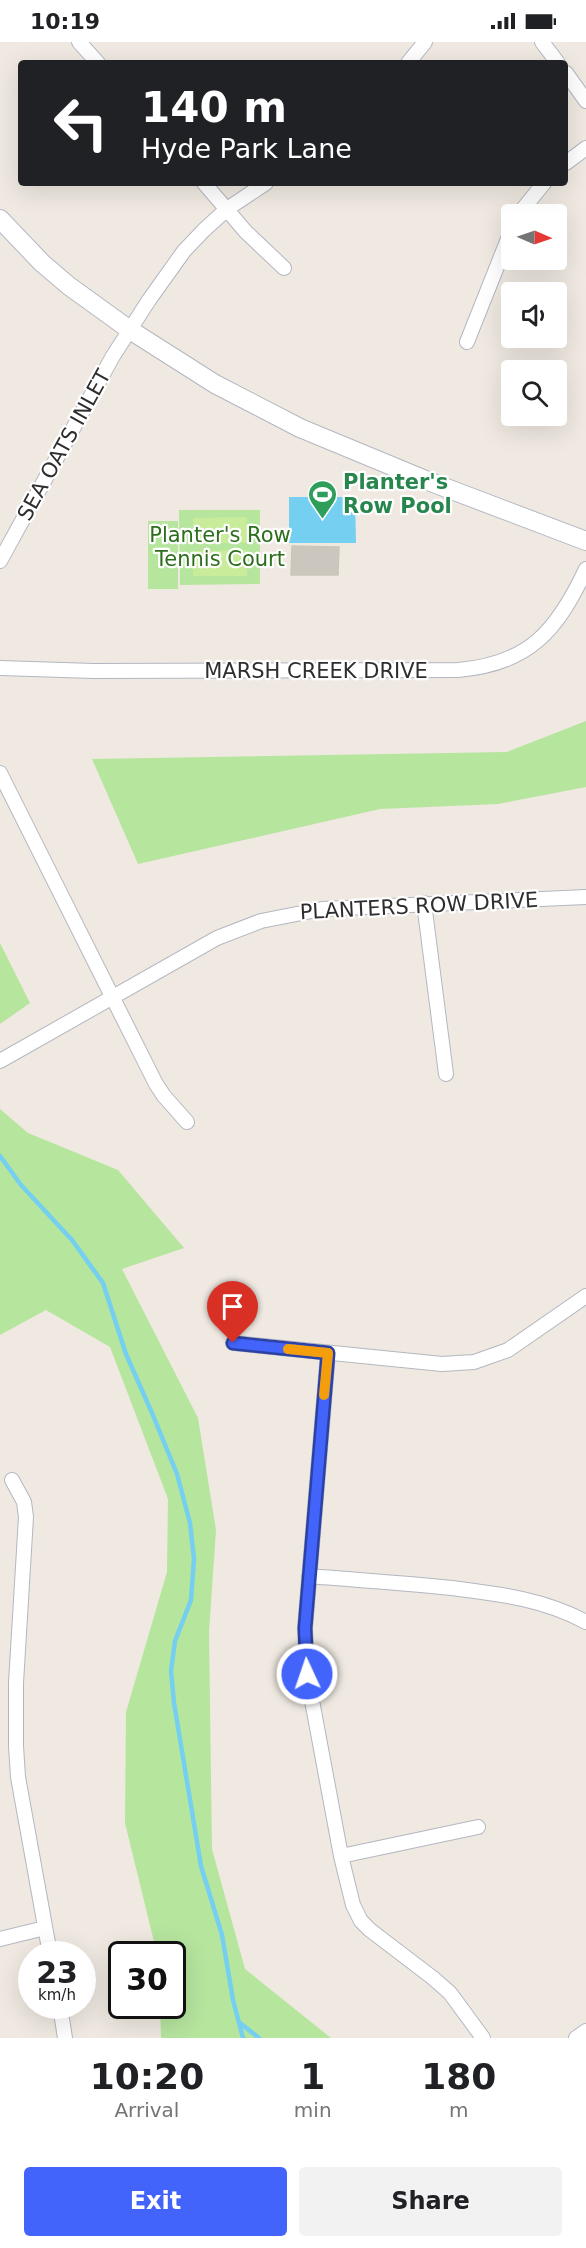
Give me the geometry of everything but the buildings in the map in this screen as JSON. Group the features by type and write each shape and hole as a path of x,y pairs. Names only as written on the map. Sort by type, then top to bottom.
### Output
{"main road":[{"path":"0,219 60,278 130,330 215,384 300,428 428,481 586,541"}],"street":[{"path":"79,42 95,60"},
{"path":"410,60 425,42"},
{"path":"542,42 556,60"},
{"path":"568,76 586,101"},
{"path":"568,162 586,148"},
{"path":"207,186 260,246 284,268"},
{"name":"SEA OATS INLET","path":"0,561 113,356 184,251 226,209 261,186"},
{"path":"527,204 542,186"},
{"path":"467,342 501,257"},
{"name":"MARSH CREEK DRIVE","path":"0,668 94,671 458,670 482,668 515,656 547,632 572,599 586,569"},
{"path":"0,773 156,1084 187,1122"},
{"name":"PLANTERS ROW DRIVE","path":"0,1061 217,938 261,921 322,909 586,897"},
{"path":"424,903 446,1074"},
{"path":"233,1343 442,1364 474,1362 507,1350 586,1296"},
{"path":"328,1353 305,1628 307,1674 340,1856 353,1905 361,1921 450,1993 483,2038"},
{"path":"12,1480 24,1502 26,1517 16,1683 18,1777 48,1941"},
{"path":"309,1576 495,1593 538,1602 572,1614 586,1622"},
{"path":"340,1856 478,1827"},
{"path":"0,1939 45,1928"},
{"path":"62,2019 65,2038"},
{"path":"576,2038 586,2031"}],"green space":[{"name":"Planter's Row Tennis Court","path":"179,510 260,510 260,584 180,585"},
{"path":"247,517 247,543 193,543 193,518"},
{"path":"148,521 178,521 178,589 148,589"},
{"path":"247,550 247,576 193,576 193,551"},
{"path":"586,721 586,787 498,804 380,809 138,864 92,759 507,752"},
{"path":"0,943 30,1003 0,1024"},
{"path":"0,1109 28,1133 118,1170 184,1248 122,1269 198,1418 216,1530 209,1632 212,1849 245,1969 331,2038 161,2038 160,2019 186,2019 186,1941 154,1941 125,1823 126,1712 167,1572 168,1499 110,1347 46,1310 0,1335"}],"water":[{"name":"Planter's Row Pool","path":"289,497 355,497 356,543 289,543"}],"waterway":[{"path":"0,1156 21,1185 72,1240 103,1283 126,1354 177,1474 190,1523 194,1559 191,1600 175,1641 171,1671 174,1703 201,1866 222,1935 233,2000 243,2038"},
{"path":"240,2023 259,2038"}],"slow traffic":[{"path":"288,1349 328,1353 324,1395"}],"place":[{"name":"Planter's Row Pool","path":"322,520"}],"route":[{"path":"233,1343 328,1353 305,1628 307,1674"}]}
